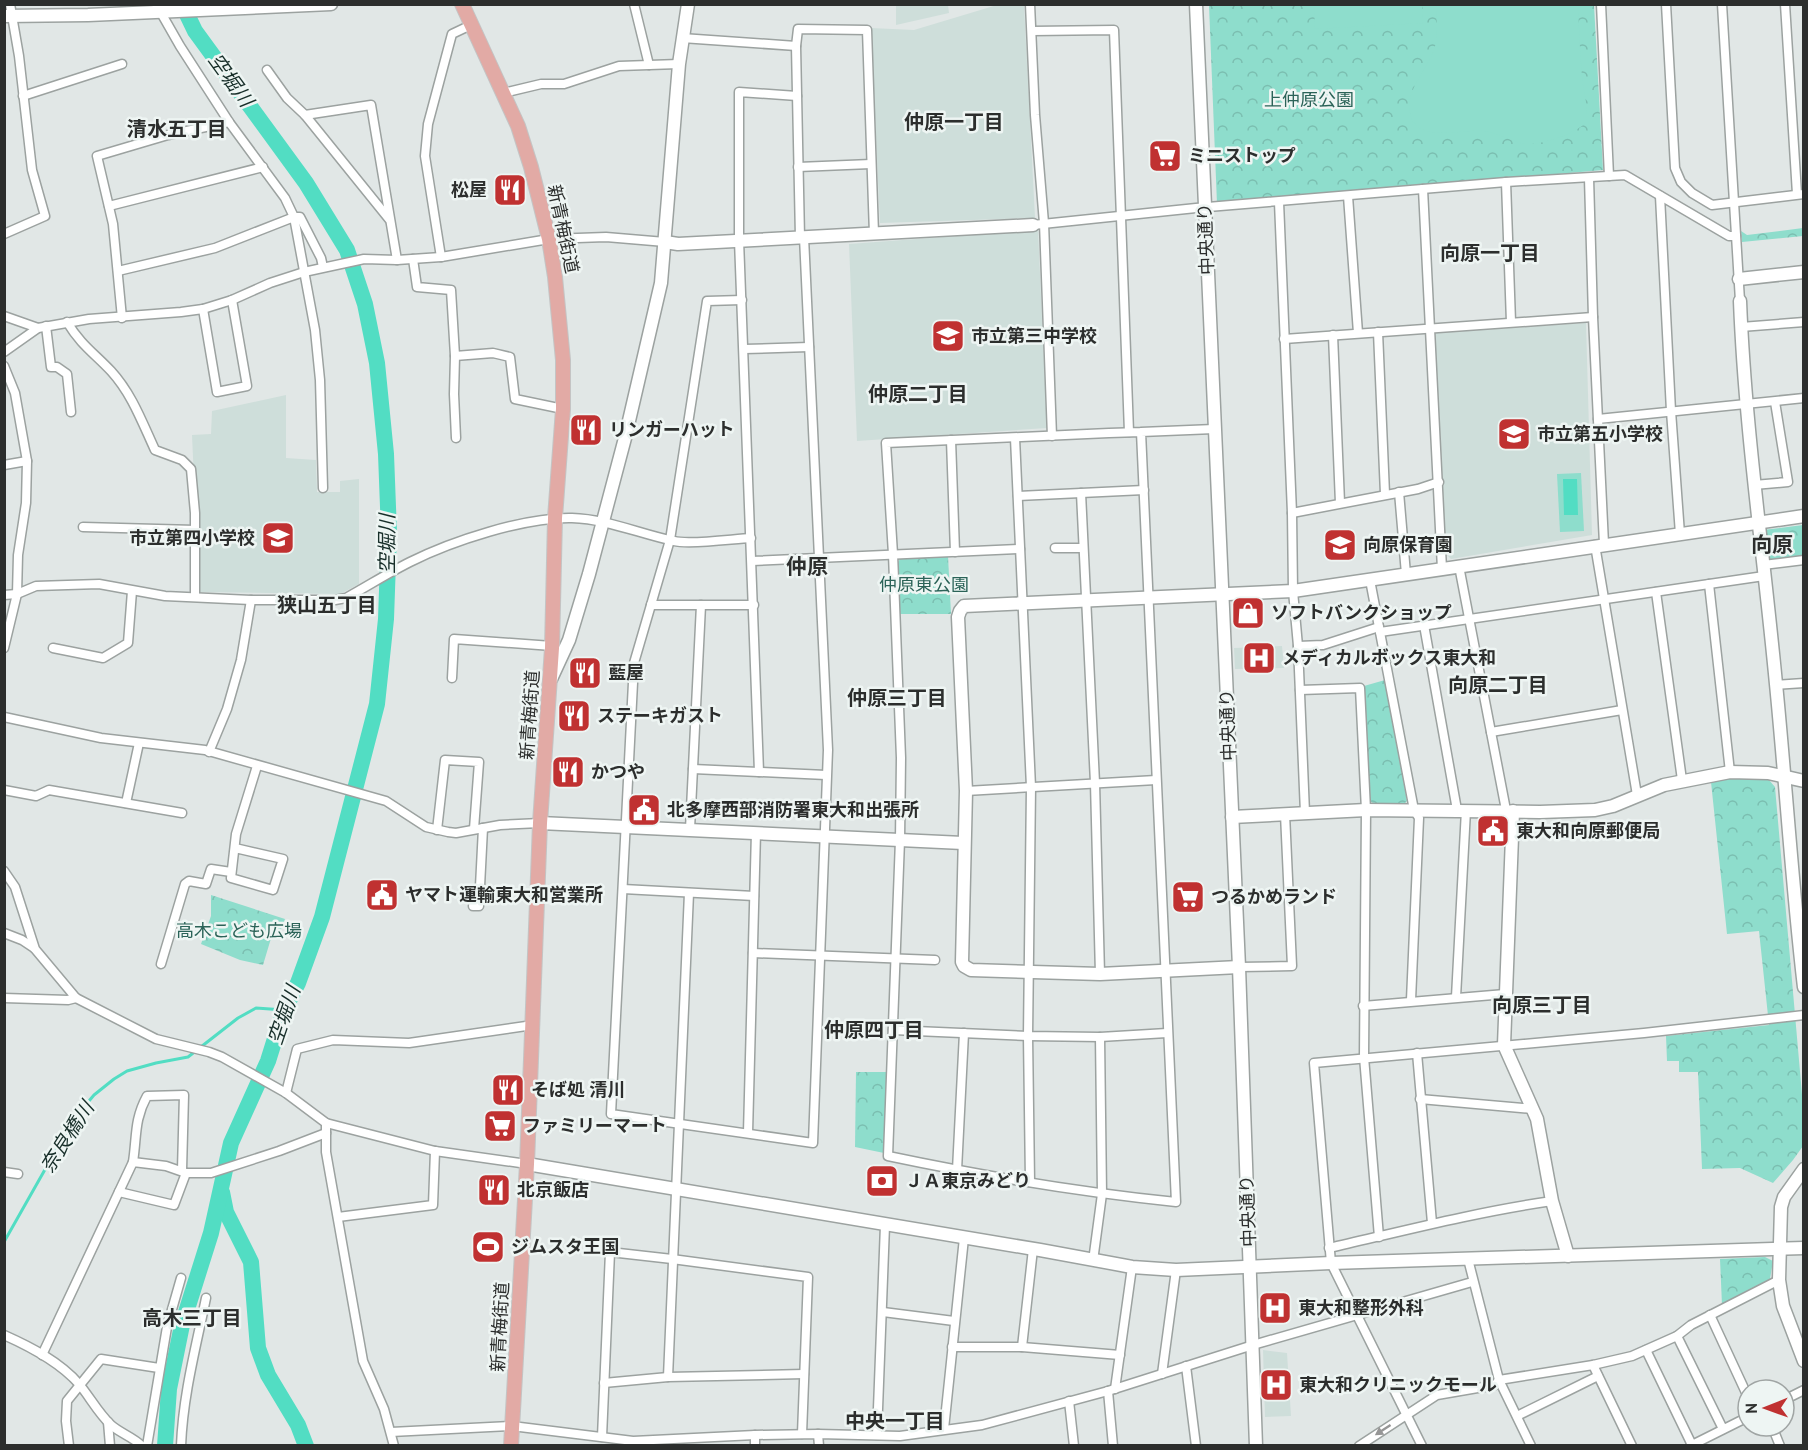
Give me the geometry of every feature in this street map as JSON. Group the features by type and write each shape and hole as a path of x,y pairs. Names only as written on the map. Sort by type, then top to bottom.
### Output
{"main road":[{"name":"新青梅街道","path":"462,4 518,126 531,167 549,238 561,334 563,409 555,518 552,646 540,823 527,1164 512,1446"}],"street":[{"path":"4,234 45,216 32,170 19,56 9,12 205,9 331,4"},
{"path":"634,4 649,65"},
{"path":"550,681 569,640 603,524 626,438 661,283 679,64 688,4"},
{"path":"1030,4 1039,224 1052,436"},
{"name":"中央通り","path":"1196,4 1239,968 1256,1446"},
{"path":"1601,4 1609,176"},
{"path":"1666,4 1675,168 1680,182 1692,193 1712,205 1800,194 1785,4"},
{"path":"1722,4 1746,404 1799,903 1803,987"},
{"path":"161,9 229,122 285,198 294,217 315,330 320,380 323,488"},
{"path":"441,257 425,156 428,124 452,34 471,26"},
{"path":"742,300 707,301 670,540 634,663 611,1114 813,1143 828,750 798,167 796,46 798,29 867,30 874,234"},
{"path":"1032,31 1114,30 1130,432"},
{"path":"682,39 796,46"},
{"path":"23,96 122,64"},
{"path":"503,93 541,84 564,84 619,66 679,64"},
{"path":"267,70 287,98 305,115 389,220"},
{"path":"759,772 739,240 739,92 797,96"},
{"path":"305,115 371,105 389,220 398,260"},
{"path":"123,318 109,206 97,156 168,135 229,122"},
{"path":"798,167 871,164"},
{"path":"109,206 263,167"},
{"path":"4,352 42,327 67,322 203,309 232,300 270,283 324,267 363,259 398,260 441,257 549,238 606,237 678,244 874,234 1039,224 1506,182 1625,175 1729,236 1736,236"},
{"path":"1589,178 1598,419 1599,545 1603,599 1637,795"},
{"path":"1506,182 1511,322"},
{"path":"1423,189 1442,568"},
{"path":"1348,196 1358,333"},
{"path":"1660,196 1680,534"},
{"path":"1279,202 1292,513 1293,591 1298,646 1305,813"},
{"path":"118,271 215,248 294,217 300,217 324,267"},
{"path":"413,259 417,286 451,290 456,438"},
{"path":"1738,279 1803,272"},
{"path":"203,309 217,392 247,386 232,300"},
{"path":"4,316 42,327"},
{"path":"1284,339 1593,316"},
{"path":"67,322 77,339 111,372 132,399 155,450 182,460 191,469 195,530 195,596"},
{"path":"1741,327 1803,322"},
{"path":"42,327 51,367 57,367 67,374 70,412"},
{"path":"1378,332 1386,494"},
{"path":"1333,335 1340,503"},
{"path":"744,349 809,347"},
{"path":"455,356 493,353 510,357 515,399 563,409"},
{"path":"4,366 15,393 27,461 27,503 18,555 17,594 4,648"},
{"path":"1598,419 1803,398"},
{"path":"1754,485 1788,482 1776,402"},
{"path":"1141,432 1176,1202 1102,1194 888,1156 900,840 900,758 893,554 886,443 1130,432 1215,429"},
{"path":"1015,438 1031,788 1028,1036 1030,1182"},
{"path":"951,440 956,552"},
{"path":"4,465 27,461"},
{"path":"1292,513 1439,482"},
{"path":"1018,496 1144,490"},
{"path":"1399,492 1406,574"},
{"path":"1081,493 1095,783 1100,974"},
{"path":"1285,814 1292,966 1100,974 971,970 964,966 962,962 963,843 966,791 958,617 960,610 969,605 1293,591 1803,516"},
{"path":"4,595 17,594 36,586 99,584 165,596 250,600 335,600 357,592 404,566 463,541 515,524 555,518 575,518 615,525 676,542 751,538"},
{"path":"83,527 195,530"},
{"path":"1055,548 1083,548"},
{"path":"752,561 1020,549"},
{"path":"1298,646 1323,645 1379,630 1709,584 1803,560"},
{"path":"1460,566 1491,732 1509,811 1504,1045 1537,1119 1552,1201 1568,1256"},
{"path":"1370,580 1414,810 1419,818 1411,1000"},
{"path":"1709,584 1730,771"},
{"path":"53,648 103,658 128,643 132,591"},
{"path":"1656,591 1682,780"},
{"path":"209,752 227,709 241,660 250,600"},
{"path":"651,604 754,605"},
{"path":"690,829 701,605"},
{"path":"1424,625 1462,810 1456,997"},
{"path":"452,678 454,639 552,646"},
{"path":"1776,685 1803,683"},
{"path":"1300,690 1360,688 1366,810 1364,1057 1379,1237"},
{"path":"1491,732 1622,710"},
{"path":"4,717 101,738 209,752 386,801 412,819 436,830 456,833 525,822 963,843"},
{"path":"126,803 139,743"},
{"path":"436,830 445,760 479,762 477,875 479,906 473,906"},
{"path":"234,848 283,859 273,890 231,878 231,872 234,848 236,834 257,766"},
{"path":"693,769 826,775"},
{"path":"1232,817 1366,810 1595,810 1682,780 1730,771 1768,773 1803,781"},
{"path":"966,791 1156,780"},
{"path":"4,790 36,795 49,790 182,813"},
{"path":"748,1133 756,832"},
{"path":"161,964 185,884 189,881 206,884 211,869 231,872"},
{"path":"4,871 15,887 34,949"},
{"path":"623,889 754,896"},
{"path":"668,1377 689,893"},
{"path":"4,933 22,940 34,949 76,998 156,1039 209,1052 243,1068 286,1093 326,1123 435,1151 527,1164 1132,1267 1176,1270 1249,1268 1331,1263 1803,1248"},
{"path":"753,953 935,960"},
{"path":"1363,1005 1505,994"},
{"path":"4,998 68,1000 76,998"},
{"path":"1422,1446 1331,1263 1314,1063 1644,1033 1803,1015"},
{"path":"286,1093 297,1049 333,1040 409,1043 533,1025"},
{"path":"892,1030 1100,1037 1167,1033"},
{"path":"957,1170 964,1033"},
{"path":"1093,1261 1102,1194 1100,1037"},
{"path":"1417,1053 1432,1223"},
{"path":"42,1355 133,1162 135,1126 147,1096 184,1095 184,1172 174,1205 119,1192"},
{"path":"1420,1099 1533,1109"},
{"path":"326,1123 326,1152 363,1361 384,1409 394,1446"},
{"path":"133,1162 145,1162 184,1172 211,1173 326,1133"},
{"path":"338,1217 433,1205 435,1151"},
{"path":"1803,1169 1784,1197 1781,1207 1779,1280 1783,1306 1803,1361"},
{"path":"4,1172 18,1174"},
{"path":"1329,1248 1432,1223 1552,1201"},
{"path":"877,1435 885,1225"},
{"path":"944,1429 964,1238"},
{"path":"1022,1347 1033,1249"},
{"path":"602,1437 610,1252 808,1278 802,1434"},
{"path":"1468,1259 1472,1282 1499,1380 1531,1446"},
{"path":"1113,1446 1112,1390 1120,1355 1132,1267"},
{"path":"1162,1374 1176,1270"},
{"path":"147,1446 167,1327 181,1278"},
{"path":"1359,1446 1437,1395 1495,1384 1499,1380 1593,1365 1632,1356 1677,1336 1691,1325 1779,1280"},
{"path":"391,1432 512,1426 655,1443 755,1435 900,1436 982,1425 1112,1390 1472,1282"},
{"path":"181,1446 182,1422 189,1378 206,1298"},
{"path":"883,1312 954,1321"},
{"path":"1710,1315 1739,1378"},
{"path":"5,1335 67,1371 108,1422 142,1446"},
{"path":"1677,1336 1723,1429"},
{"path":"952,1347 1022,1347 1120,1355"},
{"path":"1646,1350 1691,1445 1736,1423"},
{"path":"69,1446 65,1408 67,1401 101,1359 159,1368"},
{"path":"1593,1365 1632,1446"},
{"path":"1186,1366 1196,1446"},
{"path":"604,1383 668,1377 804,1374"},
{"path":"1517,1416 1598,1376"},
{"path":"1069,1401 1074,1446"},
{"path":"108,1422 110,1446"},
{"path":"818,1434 819,1446"},
{"path":"861,1434 861,1446"},
{"path":"755,1435 755,1446"},
{"path":"900,1436 900,1446"}],"shaded area":[{"path":"896,5 948,5 949,13 896,25"},
{"path":"997,5 1024,5 1035,218 880,223 871,28 914,30"},
{"name":"市立第三中学校","path":"1038,230 1047,428 857,441 849,244"},
{"name":"市立第五小学校","path":"1586,323 1592,535 1451,559 1446,554 1434,333"},
{"name":"市立第四小学校","path":"286,395 286,458 316,460 317,492 340,492 340,481 359,479 359,584 340,594 199,592 192,435 211,434 212,411"},
{"path":"1563,479 1577,479 1578,515 1564,515"},
{"name":"メディカルボックス東大和","path":"1282,646 1284,668 1235,669 1234,648"},
{"name":"東大和クリニックモール","path":"1263,1350 1287,1353 1291,1416 1265,1417"}],"green space":[{"name":"上仲原公園","path":"1209,5 1594,5 1603,170 1217,204"},
{"path":"1314,5 1422,5 1423,23 1315,29"},
{"path":"1436,5 1578,5 1582,77 1587,109 1587,117 1582,126 1563,136 1532,144 1520,143 1483,131 1440,133 1421,129 1414,123 1409,105 1414,88 1436,44"},
{"path":"1803,228 1803,236 1742,242 1741,231 1747,235"},
{"path":"1581,473 1584,531 1560,532 1557,474"},
{"path":"1803,525 1803,559 1767,562 1763,530"},
{"name":"仲原東公園","path":"948,556 951,614 900,614 897,564 901,557"},
{"path":"1385,680 1407,801 1404,804 1374,804 1369,800 1364,686"},
{"path":"1732,778 1769,780 1775,787 1804,1117 1803,1146 1773,1183 1740,1168 1702,1169 1698,1072 1679,1072 1679,1061 1667,1061 1666,1036 1769,1025 1759,931 1727,934 1711,782"},
{"name":"高木こども広場","path":"211,895 285,919 278,937 272,935 263,965 240,960 201,944 211,916"},
{"path":"856,1072 888,1072 884,1153 855,1147"},
{"path":"1765,1257 1773,1261 1770,1279 1722,1305 1720,1259"}],"waterway":[{"name":"空堀川","path":"165,1446 169,1389 182,1325 211,1233 231,1143 268,1061 284,1010 298,983 322,917 377,704 386,619 389,533 386,454 377,363 365,304 347,250 306,183 195,31 182,4"},
{"name":"奈良橋川","path":"4,1242 73,1120 94,1095 127,1071 188,1057 238,1018 256,1008 284,1010"},
{"name":"空堀川","path":"222,1192 226,1212 251,1262 258,1348 268,1375 298,1425 306,1446"}],"place":[{"name":"ミニストップ","path":"1165,156"},
{"name":"松屋","path":"510,190"},
{"name":"市立第三中学校","path":"948,336"},
{"name":"リンガーハット","path":"586,430"},
{"name":"市立第五小学校","path":"1514,434"},
{"name":"市立第四小学校","path":"278,538"},
{"name":"向原保育園","path":"1340,545"},
{"name":"ソフトバンクショップ","path":"1248,613"},
{"name":"メディカルボックス東大和","path":"1259,658"},
{"name":"藍屋","path":"585,673"},
{"name":"ステーキガスト","path":"574,716"},
{"name":"かつや","path":"568,772"},
{"name":"北多摩西部消防署東大和出張所","path":"644,810"},
{"name":"東大和向原郵便局","path":"1493,831"},
{"name":"ヤマト運輸東大和営業所","path":"382,895"},
{"name":"つるかめランド","path":"1188,897"},
{"name":"そば処 清川","path":"508,1090"},
{"name":"ファミリーマート","path":"500,1126"},
{"name":"ＪＡ東京みどり","path":"882,1181"},
{"name":"北京飯店","path":"494,1190"},
{"name":"ジムスタ王国","path":"488,1247"},
{"name":"東大和整形外科","path":"1275,1308"},
{"name":"東大和クリニックモール","path":"1276,1385"}],"district":[{"name":"仲原一丁目","path":"954,122"},
{"name":"清水五丁目","path":"177,129"},
{"name":"向原一丁目","path":"1490,253"},
{"name":"仲原二丁目","path":"918,394"},
{"name":"向原","path":"1772,545"},
{"name":"仲原","path":"807,567"},
{"name":"狭山五丁目","path":"327,605"},
{"name":"向原二丁目","path":"1498,685"},
{"name":"仲原三丁目","path":"897,698"},
{"name":"向原三丁目","path":"1542,1005"},
{"name":"仲原四丁目","path":"874,1030"},
{"name":"高木三丁目","path":"192,1318"},
{"name":"中央一丁目","path":"895,1421"}]}
